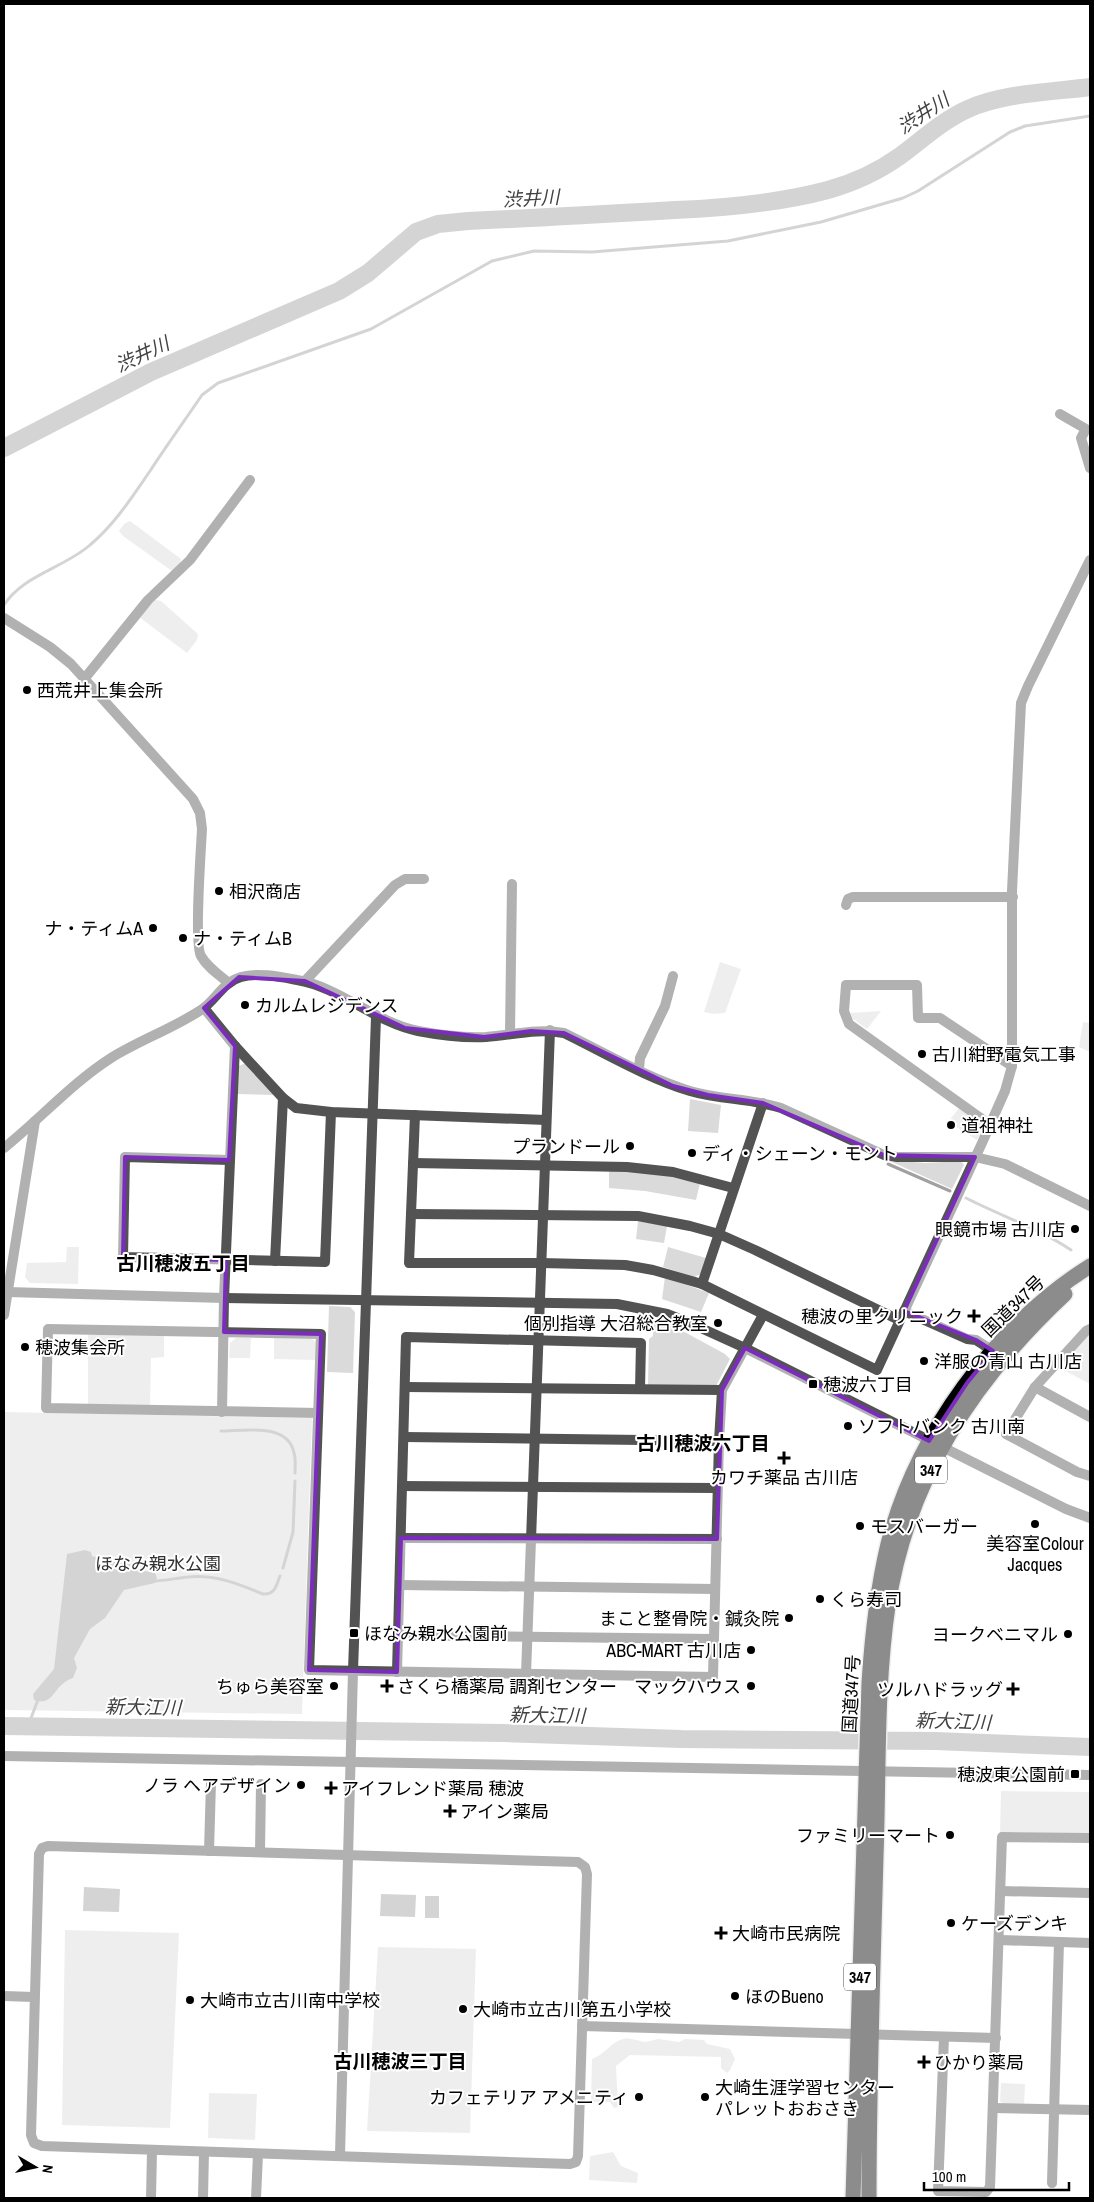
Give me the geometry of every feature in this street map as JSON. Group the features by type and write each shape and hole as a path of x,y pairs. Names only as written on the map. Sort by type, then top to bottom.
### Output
{"highway":[{"name":"国道347号","path":"854,2198 865,2035 874,1719 872,1635 888,1543 905,1496 967,1383 1028,1313 1071,1278 1090,1266"},
{"name":"国道347号","path":"935,1444 1017,1342 1090,1271"},
{"name":"国道347号","path":"865,2035 870,2198"}],"street":[{"path":"1060,414 1086,429 1081,438 1088,467 1090,468"},
{"path":"85,678 148,600 190,560 250,480"},
{"path":"415,1115 409,1263 541,1263 625,1266 674,1274 702,1284 876,1370 1005,1091 1012,1066 1013,897 1021,703 1090,560"},
{"path":"4,618 50,647 85,678 193,799 200,813 202,829 198,932 199,955 207,965 229,983"},
{"path":"305,981 399,881 405,878 424,879"},
{"path":"510,1034 512,884"},
{"path":"846,905 848,899 853,897 1013,897"},
{"path":"4,1148 35,1120 110,1059 172,1028 204,1008 229,983 239,977 247,976 305,981 376,1017 405,1028 444,1035 484,1037 531,1030 550,1030 564,1033 690,1091 763,1103 781,1108 884,1155 897,1157 975,1157 1005,1164 1090,1206"},
{"path":"639,1069 640,1058 665,1006 673,976"},
{"path":"989,1124 849,1024 844,1011 846,985 917,985 918,1018 940,1018 1012,1066"},
{"path":"204,1008 235,1046 283,1098 296,1108 331,1112 546,1120"},
{"path":"340,2155 353,1671 376,1017"},
{"path":"526,1674 550,1030"},
{"path":"222,1412 224,1298 235,1046"},
{"path":"275,1261 283,1098"},
{"path":"702,1284 763,1103"},
{"path":"229,1160 125,1157 123,1257 326,1262 331,1112"},
{"path":"4,1316 35,1120"},
{"path":"413,1163 626,1167 673,1172 733,1188"},
{"path":"411,1214 638,1216 719,1234 902,1316 967,1339 976,1340 993,1351"},
{"path":"7,1292 224,1298 617,1304 643,1308 682,1320 745,1348 1066,1509 1090,1518"},
{"path":"318,1413 46,1408 48,1329 321,1334 309,1670 712,1677 717,1488 722,1390 763,1315"},
{"path":"1090,1329 1061,1356 1035,1387 1006,1434 1077,1472 1090,1476"},
{"path":"397,1672 406,1337 641,1343 640,1389"},
{"path":"405,1387 722,1390"},
{"path":"1035,1387 1090,1417"},
{"path":"404,1437 719,1441"},
{"path":"402,1486 717,1488"},
{"path":"401,1538 716,1539"},
{"path":"400,1585 715,1589"},
{"path":"398,1635 714,1639"},
{"path":"4,1756 1090,1775"},
{"path":"209,1851 211,1782"},
{"path":"260,1852 261,1784"},
{"path":"944,2037 938,2191 986,2192 990,2187 1002,1837 1090,1838"},
{"path":"48,1846 260,1852 578,1862 585,1867 587,1874 578,2156 576,2162 570,2164 340,2155 152,2151 42,2146 34,2143 31,2134 34,1997 39,1854 42,1848 48,1846"},
{"path":"1001,1891 1090,1893"},
{"path":"999,1940 1090,1942"},
{"path":"1052,2182 1059,1942"},
{"path":"4,1996 34,1997"},
{"path":"582,2026 996,2038"},
{"path":"993,2108 1090,2110"},
{"path":"151,2198 152,2151"},
{"path":"203,2198 204,2152"},
{"path":"256,2198 258,2154"}],"highlighted area":[{"path":"239,977 305,981 405,1028 484,1037 531,1031 564,1033 673,1086 708,1095 763,1103 884,1155 975,1157 904,1311 976,1340 993,1351 967,1383 929,1441 745,1348 722,1390 717,1539 401,1538 397,1672 309,1670 321,1334 224,1332 226,1260 123,1257 125,1157 229,1160 235,1046 204,1008"}],"green space":[{"path":"130,521 181,559 179,567 172,571 123,536 119,531 124,524"},
{"path":"151,601 161,601 198,634 197,640 187,653 139,617"},
{"path":"720,962 741,969 725,1013 714,1014 704,1012"},
{"path":"881,1011 867,1029 853,1019 850,1013"},
{"path":"1083,1022 1090,1023 1090,1052 1079,1047"},
{"path":"247,1063 275,1095 237,1094 238,1066"},
{"path":"690,1099 721,1105 718,1133 688,1131"},
{"path":"959,1108 984,1127 977,1140 948,1122"},
{"path":"961,1161 964,1165 952,1189 892,1162 925,1163"},
{"path":"609,1170 668,1175 700,1183 696,1200 645,1191 609,1188"},
{"path":"638,1221 667,1226 664,1243 636,1239"},
{"path":"67,1247 79,1247 78,1284 30,1283 25,1277 27,1263 66,1262"},
{"path":"668,1247 706,1258 701,1274 694,1277 663,1267"},
{"path":"665,1277 709,1293 701,1312 662,1299"},
{"path":"329,1306 350,1307 355,1312 353,1373 327,1372"},
{"path":"654,1320 679,1329 725,1354 730,1359 716,1386 648,1385 649,1339 653,1336"},
{"path":"1090,1334 1090,1384 1058,1367"},
{"path":"88,1335 164,1335 164,1357 151,1358 150,1405 88,1405"},
{"path":"236,1338 251,1338 250,1358 229,1358 230,1343"},
{"path":"274,1338 312,1339 317,1343 316,1360 274,1359"},
{"name":"ほなみ親水公園","path":"4,1412 312,1418 302,1714 4,1710"},
{"path":"1001,1791 1090,1792 1090,1835 1000,1834"},
{"path":"65,1930 179,1933 170,2128 62,2125"},
{"path":"378,1947 476,1949 470,2133 367,2131"},
{"path":"627,2038 645,2042 658,2039 679,2042 685,2039 704,2040 707,2044 730,2049 735,2059 727,2073 721,2068 721,2057 630,2055 616,2066 618,2107 614,2108 610,2102 591,2102 592,2059 602,2054 613,2044"},
{"path":"1001,2083 1025,2084 1024,2106 1005,2106 1000,2101"},
{"path":"209,2093 257,2094 255,2140 208,2138"},
{"path":"613,2152 621,2166 638,2173 637,2183 589,2180 590,2156"}],"shaded area":[{"path":"85,1550 91,1552 92,1556 118,1563 131,1564 139,1570 155,1573 157,1578 155,1583 124,1590 105,1618 90,1629 74,1658 77,1668 73,1678 61,1685 50,1698 41,1701 34,1700 33,1694 54,1669 67,1554"},
{"path":"84,1887 120,1889 119,1912 83,1911"},
{"path":"381,1894 416,1895 415,1917 380,1916"},
{"path":"425,1896 439,1896 439,1918 425,1918"}],"waterway":[{"name":"渋井川","path":"4,448 151,372 339,291 368,273 416,232 438,224 714,208 772,202 809,195 847,184 875,172 950,119 968,109 1012,96 1090,87"},
{"path":"4,605 22,586 80,553 99,537 130,500 202,395 218,383 371,329 492,261 534,251 592,252 728,241 821,222 903,198 918,191 1010,132 1025,126 1090,116"},
{"path":"888,1164 950,1191"},
{"path":"966,1198 1033,1229 1071,1250"},
{"path":"221,1431 264,1430 283,1436 290,1443 294,1453 295,1473"},
{"path":"283,1568 293,1532 295,1481"},
{"path":"153,1581 198,1576 217,1578 267,1594 273,1591 280,1576"},
{"path":"28,1726 39,1697"},
{"name":"新大江川","path":"4,1726 503,1733 681,1739 935,1741 1090,1747"}],"place":[{"name":"西荒井上集会所","path":"27,690"},
{"name":"相沢商店","path":"219,891"},
{"name":"ナ・ティムA","path":"153,928"},
{"name":"ナ・ティムB","path":"183,938"},
{"name":"カルムレジデンス","path":"245,1005"},
{"name":"古川紺野電気工事","path":"922,1054"},
{"name":"道祖神社","path":"951,1125"},
{"name":"プランドール","path":"630,1146"},
{"name":"ディ・シェーン・モント","path":"692,1153"},
{"name":"眼鏡市場 古川店","path":"1075,1229"},
{"name":"穂波の里クリニック","path":"974,1316"},
{"name":"個別指導 大沼総合教室","path":"718,1323"},
{"name":"穂波集会所","path":"25,1347"},
{"name":"洋服の青山 古川店","path":"924,1361"},
{"name":"穂波六丁目","path":"813,1384"},
{"name":"ソフトバンク 古川南","path":"848,1426"},
{"name":"カワチ薬品 古川店","path":"784,1458"},
{"name":"美容室Colour Jacques","path":"1035,1524"},
{"name":"モスバーガー","path":"860,1526"},
{"name":"くら寿司","path":"820,1599"},
{"name":"まこと整骨院・鍼灸院","path":"789,1618"},
{"name":"ほなみ親水公園前","path":"354,1633"},
{"name":"ヨークベニマル","path":"1068,1634"},
{"name":"ABC-MART 古川店","path":"751,1650"},
{"name":"ちゅら美容室","path":"334,1686"},
{"name":"さくら橋薬局 調剤センター","path":"387,1686"},
{"name":"マックハウス","path":"751,1686"},
{"name":"ツルハドラッグ","path":"1013,1689"},
{"name":"穂波東公園前","path":"1075,1774"},
{"name":"ノラ ヘアデザイン","path":"301,1785"},
{"name":"アイフレンド薬局 穂波","path":"331,1788"},
{"name":"アイン薬局","path":"450,1811"},
{"name":"ファミリーマート","path":"950,1835"},
{"name":"ケーズデンキ","path":"951,1923"},
{"name":"大崎市民病院","path":"721,1933"},
{"name":"ほのBueno","path":"735,1996"},
{"name":"大崎市立古川南中学校","path":"190,2000"},
{"name":"大崎市立古川第五小学校","path":"463,2009"},
{"name":"ひかり薬局","path":"924,2062"},
{"name":"カフェテリア アメニティ","path":"639,2097"},
{"name":"大崎生涯学習センター パレットおおさき","path":"705,2097"}],"district":[{"name":"古川穂波五丁目","path":"183,1263"},
{"name":"古川穂波六丁目","path":"703,1443"},
{"name":"古川穂波三丁目","path":"400,2061"}]}
